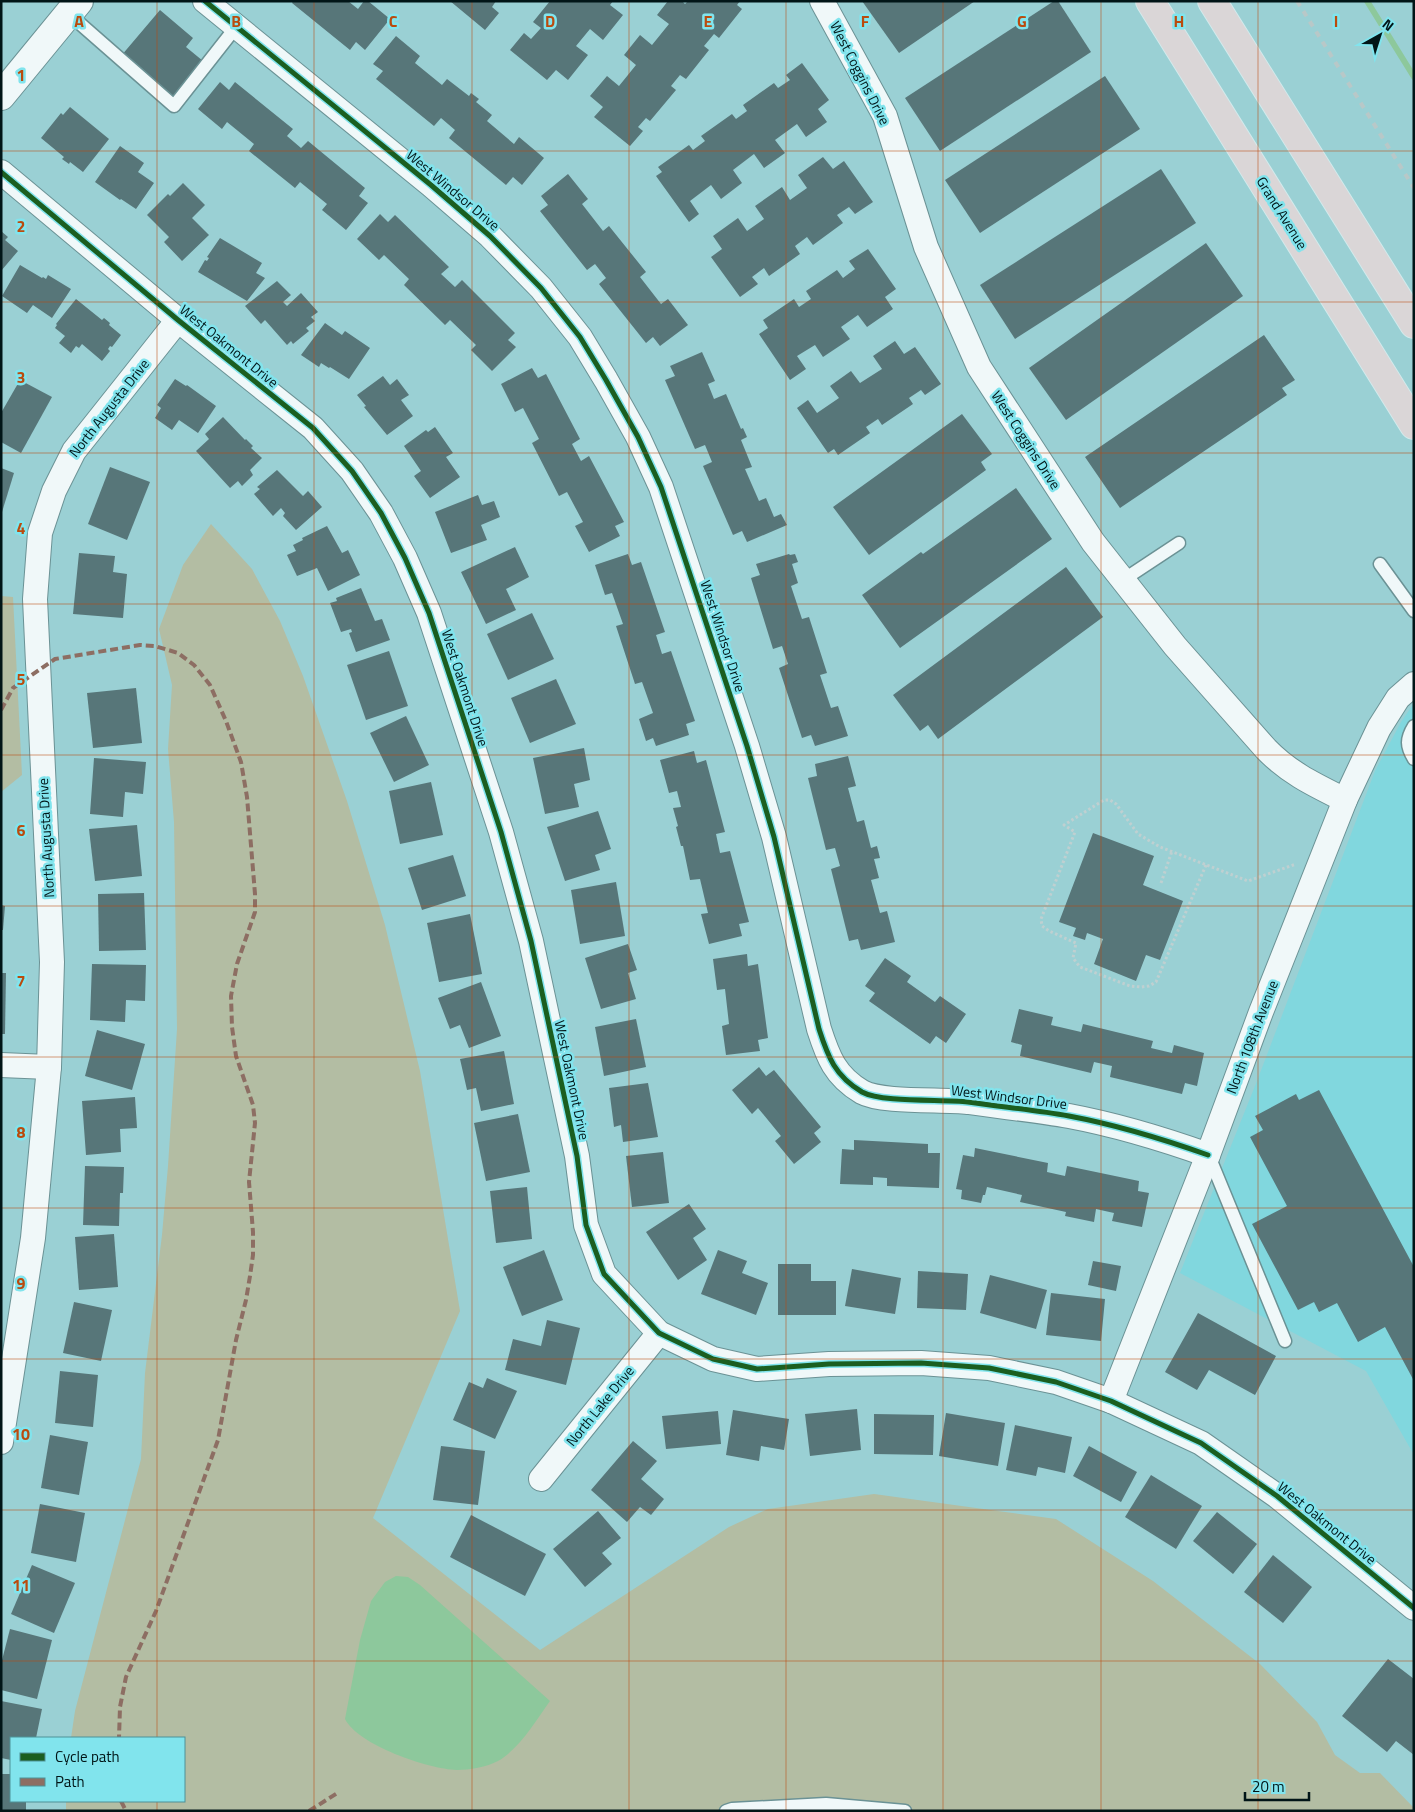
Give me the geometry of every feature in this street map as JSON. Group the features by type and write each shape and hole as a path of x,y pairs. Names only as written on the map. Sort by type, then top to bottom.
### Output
{"highway":[{"name":"Grand Avenue","path":"1150,1 1414,425"},
{"path":"1212,1 1414,324"}],"street":[{"name":"West Windsor Drive","path":"205,1 431,185 490,236 547,295 580,337 606,380 638,437 661,487 747,746 772,828 825,1047 828,1056 843,1079 864,1093 891,1098 952,1100 1069,1116 1128,1130 1208,1155"},
{"name":"West Coggins Drive","path":"822,1 885,116 926,247 978,367 1093,542 1175,646 1280,763 1301,778 1345,800"},
{"path":"1,96 74,8"},
{"name":"West Oakmont Drive","path":"1,172 178,320 313,428 352,471 381,513 405,558 429,613 501,832 531,941 577,1156 586,1225 604,1274 659,1333 713,1359 756,1369 829,1364 921,1363 989,1368 1056,1382 1111,1402 1201,1442 1277,1496 1414,1608"},
{"name":"North Augusta Drive","path":"1,1442 5,1397 33,1238 49,1067 52,962 35,600 40,533 54,491 74,451 178,320"},
{"name":"North 108th Avenue","path":"1111,1402 1345,800 1379,728 1398,698 1414,684"},
{"path":"1,1065 49,1067"},
{"name":"North Lake Drive","path":"541,1479 659,1333"}],"lane":[{"path":"74,8 174,106 236,26"},
{"path":"1123,580 1178,543"},
{"path":"1380,564 1414,611"},
{"path":"1414,726 1408,736 1407,744 1414,759"},
{"path":"1208,1155 1285,1341"},
{"path":"726,1811 732,1809 826,1804 905,1811"}],"path":[{"path":"1206,865 1156,982 1149,986 1130,986 1080,968 1073,958 1076,943 1042,926 1041,919 1075,832 1064,825 1104,800 1110,800 1116,804 1138,834 1172,852 1248,881 1304,862"},
{"path":"1161,883 1172,852"}],"shaded area":[{"path":"211,524 252,569 280,621 303,676 347,801 385,925 420,1071 460,1311 373,1518 540,1650 729,1527 768,1509 874,1494 1056,1519 1153,1581 1260,1664 1317,1722 1335,1755 1360,1773 1380,1773 1414,1808 1414,1811 66,1811 66,1802 185,1802 185,1737 71,1737 75,1711 141,1459 145,1373 162,1235 177,1029 174,822 168,749 172,685 159,629 183,565"},
{"path":"1,596 13,597 22,775 1,792"},
{"path":"1414,703 1414,1455 1366,1371 1180,1273 1257,1081 1375,771 1401,722"},
{"path":"396,1576 408,1577 420,1585 550,1701 520,1742 498,1761 462,1770 444,1769 429,1765 395,1754 364,1738 352,1729 345,1719 360,1640 371,1601 385,1582"}],"building":[{"path":"293,1 348,1 358,9 364,1 368,1 390,19 365,50 356,42 350,50 292,3"},
{"path":"450,1 496,1 492,7 499,13 485,30"},
{"path":"550,1 613,1 610,5 623,15 603,40 590,29 576,46 588,55 568,80 556,70 547,80 510,50 524,33 531,39 541,28 533,22"},
{"path":"668,1 682,1 685,4 688,1 740,1 737,5 742,9 719,38 714,34 704,46 709,50 686,79 680,75 671,86 676,90 650,121 646,118 638,127 643,131 630,146 594,117 603,107 590,96 607,76 619,86 636,65 624,55 640,35 652,45 669,24 657,15"},
{"path":"862,1 975,1 899,53"},
{"path":"1054,1 1058,1 1091,52 940,151 905,98"},
{"path":"160,10 193,38 186,47 203,61 172,99 121,56"},
{"path":"396,36 420,56 415,63 442,85 447,79 469,96 471,93 479,99 476,102 492,115 487,121 514,144 519,137 544,158 522,185 513,177 506,185 449,138 455,130 441,118 434,126 376,79 383,71 373,64"},
{"path":"802,63 829,100 818,109 827,122 806,137 797,124 775,140 785,153 764,168 754,154 733,170 742,183 721,199 711,185 690,201 699,214 689,222 656,176 662,172 658,167 689,145 693,150 705,141 701,136 732,114 736,119 747,111 743,105 774,83 778,88 790,80 786,75"},
{"path":"1105,76 1140,129 980,233 945,180"},
{"path":"220,82 229,90 235,82 293,129 287,136 301,148 308,141 365,188 359,196 368,203 346,230 322,210 327,204 300,182 295,188 249,151 254,144 227,122 222,129 198,109"},
{"path":"70,107 109,139 83,172 70,162 69,164 62,159 64,157 41,138 61,113 63,115"},
{"path":"120,146 144,163 138,172 154,183 136,209 95,182"},
{"path":"823,157 833,169 844,161 873,202 855,214 849,207 837,215 843,223 813,245 807,237 795,246 800,254 769,276 764,268 752,277 758,284 740,297 711,257 722,249 713,236 738,218 747,231 764,219 755,206 782,187 790,200 807,188 798,175"},
{"path":"1161,169 1196,223 1015,339 980,285"},
{"path":"568,174 588,199 582,204 603,231 609,226 646,272 640,277 661,304 668,299 688,325 660,346 653,337 646,343 599,284 606,278 595,264 587,270 540,211 548,205 541,196"},
{"path":"183,183 205,205 192,218 209,235 182,261 164,242 169,237 147,215 168,194 170,196"},
{"path":"380,214 388,222 395,215 449,267 441,274 455,287 462,280 515,333 508,340 516,347 492,371 471,350 476,345 450,320 445,325 404,285 409,279 384,255 379,260 357,239"},
{"path":"1,231 8,237 5,240 18,251 1,271"},
{"path":"220,238 262,263 256,273 265,278 247,301 198,272 205,260 207,261 209,258 207,257"},
{"path":"1206,243 1243,296 1066,420 1029,368"},
{"path":"868,249 896,289 885,297 893,309 867,327 858,315 841,327 850,339 823,357 815,345 797,356 806,369 790,380 759,334 768,328 763,320 794,299 799,307 811,299 806,291 837,270 843,278 855,269 849,261"},
{"path":"20,265 42,278 46,279 48,275 71,289 52,318 33,305 27,313 2,296"},
{"path":"277,281 291,295 283,302 287,306 301,293 318,312 311,317 315,321 306,328 309,331 293,344 291,341 287,345 265,320 261,324 245,306"},
{"path":"76,299 102,320 104,318 121,335 112,347 110,346 108,349 110,351 102,361 82,344 79,348 76,346 71,353 59,343 65,336 55,328 56,324"},
{"path":"325,323 342,335 345,331 370,348 349,379 321,363 319,367 301,355"},
{"path":"1264,335 1295,380 1282,388 1287,395 1120,508 1085,457"},
{"path":"895,341 904,354 915,347 941,384 925,395 921,390 909,398 913,404 882,425 878,419 866,427 870,433 838,455 834,449 828,453 797,408 808,400 817,413 839,398 830,386 851,371 860,383 882,369 873,356"},
{"path":"702,352 715,381 708,384 714,399 726,394 741,429 743,428 747,437 741,440 752,467 745,469 759,501 766,498 774,517 781,514 787,525 747,542 742,531 733,535 703,466 712,462 705,445 695,449 665,380 675,376 670,366"},
{"path":"532,368 538,378 546,374 580,439 572,444 581,461 589,456 624,522 615,526 620,536 589,552 575,526 583,522 567,492 559,496 532,443 539,439 523,408 515,412 501,384"},
{"path":"383,376 390,385 397,379 409,395 401,400 413,416 387,435 364,407 366,406 357,395"},
{"path":"175,379 187,385 216,406 198,433 179,420 172,430 155,418 161,408 157,405"},
{"path":"20,380 52,397 21,453 1,442 1,413"},
{"path":"962,414 992,454 981,462 986,470 869,555 833,507"},
{"path":"223,417 253,446 251,448 262,458 250,470 253,475 242,486 238,481 230,488 196,451 209,439 205,434"},
{"path":"435,427 453,453 446,457 460,477 430,498 414,476 421,471 404,446 426,430 428,432"},
{"path":"110,467 150,482 127,540 88,524"},
{"path":"1,468 14,473 2,512 1,512"},
{"path":"277,470 303,496 308,491 322,507 296,530 283,516 285,513 281,508 273,516 254,494 260,489 257,487"},
{"path":"1016,488 1052,539 900,648 862,595 921,552 923,554"},
{"path":"478,495 482,505 494,501 500,517 481,525 487,540 451,553 435,512"},
{"path":"327,526 342,553 348,550 360,575 328,591 317,568 297,576 287,555 296,551 293,545 303,540 302,538"},
{"path":"515,547 529,577 506,589 516,610 486,624 461,572"},
{"path":"79,553 115,556 113,572 127,574 123,618 73,614"},
{"path":"628,554 632,565 641,562 665,632 656,635 662,654 671,651 695,721 686,724 689,735 656,746 653,738 646,741 639,719 653,713 642,682 635,684 616,626 623,624 612,593 605,595 595,565"},
{"path":"795,554 798,562 792,564 798,583 791,586 802,619 809,617 827,673 820,675 831,708 838,706 848,736 815,746 811,735 802,738 779,668 788,664 782,646 773,649 751,578 760,575 756,564"},
{"path":"1066,567 1103,617 938,739 928,725 920,731 893,695"},
{"path":"361,588 375,621 382,619 390,640 356,652 349,633 352,632 351,629 341,632 330,603 337,601 336,598"},
{"path":"532,613 554,659 508,680 487,634"},
{"path":"389,651 408,706 366,720 347,665"},
{"path":"556,679 576,724 530,743 511,698"},
{"path":"136,688 142,743 93,748 87,693"},
{"path":"406,716 429,765 394,782 370,733"},
{"path":"584,748 590,780 574,784 579,807 545,814 533,758"},
{"path":"694,751 697,763 706,760 725,832 716,834 720,853 730,851 749,922 739,924 742,936 709,944 701,914 708,913 700,879 690,880 683,846 681,846 676,827 678,826 673,808 681,807 677,791 669,793 660,760"},
{"path":"848,756 856,786 848,788 857,822 864,820 871,848 877,846 880,858 874,859 879,878 871,880 880,913 887,911 895,942 861,950 858,939 849,941 831,869 840,866 835,848 826,850 808,778 817,776 815,764"},
{"path":"94,758 146,762 143,794 125,792 123,817 90,814"},
{"path":"431,782 443,835 400,844 389,791"},
{"path":"598,811 611,849 595,855 600,870 565,881 547,827"},
{"path":"137,825 142,876 95,881 89,829"},
{"path":"1093,833 1154,856 1143,885 1183,901 1160,960 1146,955 1136,981 1094,964 1103,939 1087,933 1085,940 1073,936 1076,928 1059,922"},
{"path":"453,855 466,896 422,910 408,868"},
{"path":"616,882 625,936 580,944 571,890"},
{"path":"144,893 146,950 99,951 98,894"},
{"path":"1,905 5,906 3,930 1,930"},
{"path":"470,914 482,974 439,982 427,923"},
{"path":"628,944 637,970 628,973 636,999 601,1009 585,958"},
{"path":"747,954 748,966 758,964 768,1038 758,1040 760,1051 726,1055 722,1026 729,1024 725,989 717,990 713,959"},
{"path":"885,958 911,976 907,982 935,1002 940,996 966,1014 946,1043 936,1036 930,1044 869,1001 875,993 865,986"},
{"path":"92,964 146,965 145,1001 126,1000 125,1022 90,1020"},
{"path":"1,973 6,973 5,1034 1,1034"},
{"path":"481,982 501,1036 469,1048 460,1025 450,1029 438,998"},
{"path":"1019,1009 1053,1017 1051,1025 1081,1032 1083,1024 1153,1041 1151,1048 1172,1053 1174,1045 1204,1053 1197,1086 1185,1083 1182,1094 1110,1077 1112,1066 1094,1062 1091,1073 1020,1056 1022,1045 1011,1042"},
{"path":"636,1019 646,1067 604,1076 595,1027"},
{"path":"97,1030 145,1044 132,1090 85,1076"},
{"path":"504,1051 514,1104 481,1111 476,1088 467,1090 460,1059"},
{"path":"759,1067 766,1076 774,1070 821,1127 814,1133 821,1142 794,1164 775,1141 781,1136 758,1108 752,1114 732,1090"},
{"path":"648,1083 658,1137 623,1142 621,1125 614,1127 609,1088"},
{"path":"1319,1090 1414,1267 1414,1381 1385,1327 1358,1342 1337,1303 1319,1312 1314,1302 1298,1310 1252,1224 1287,1206 1250,1137 1263,1130 1255,1116 1296,1094 1299,1100"},
{"path":"135,1097 137,1128 120,1129 121,1152 86,1155 82,1101"},
{"path":"518,1114 530,1172 486,1181 474,1123"},
{"path":"854,1140 928,1144 928,1153 940,1153 939,1188 887,1186 887,1178 873,1177 873,1185 840,1184 842,1149 854,1150"},
{"path":"975,1148 1048,1163 1047,1172 1065,1176 1067,1166 1139,1181 1138,1191 1149,1193 1142,1227 1112,1221 1114,1213 1096,1209 1094,1222 1065,1216 1066,1212 1020,1202 1022,1195 987,1187 981,1203 961,1199 962,1190 956,1189 963,1155 974,1157"},
{"path":"663,1152 669,1203 632,1207 626,1156"},
{"path":"85,1166 124,1167 123,1193 120,1193 119,1226 83,1225"},
{"path":"527,1187 532,1239 496,1243 490,1191"},
{"path":"689,1204 706,1229 693,1238 707,1260 678,1280 646,1232"},
{"path":"114,1234 118,1287 79,1290 75,1237"},
{"path":"544,1250 563,1300 522,1316 503,1267"},
{"path":"718,1250 747,1261 742,1273 768,1283 756,1315 701,1294"},
{"path":"1093,1261 1121,1266 1116,1291 1088,1285"},
{"path":"778,1264 811,1264 811,1281 836,1281 836,1315 778,1315"},
{"path":"852,1269 901,1278 895,1314 845,1306"},
{"path":"918,1271 968,1274 966,1310 917,1308"},
{"path":"990,1275 1047,1290 1036,1329 980,1313"},
{"path":"1051,1293 1105,1299 1101,1341 1046,1335"},
{"path":"74,1302 112,1310 101,1361 63,1353"},
{"path":"1198,1313 1276,1356 1255,1395 1209,1370 1197,1390 1165,1372"},
{"path":"547,1320 580,1328 566,1385 505,1370 513,1339 541,1346"},
{"path":"60,1371 98,1375 93,1427 55,1423"},
{"path":"487,1378 517,1391 495,1439 453,1420 469,1382 483,1388"},
{"path":"857,1409 861,1450 810,1456 805,1414"},
{"path":"733,1410 789,1419 784,1450 761,1446 759,1461 726,1455"},
{"path":"718,1411 721,1444 666,1449 662,1416"},
{"path":"946,1413 1005,1423 998,1466 939,1456"},
{"path":"874,1414 934,1415 933,1455 874,1454"},
{"path":"1015,1425 1072,1437 1065,1473 1038,1467 1036,1476 1006,1470"},
{"path":"50,1435 88,1442 79,1495 41,1488"},
{"path":"633,1441 657,1461 641,1479 664,1499 651,1515 640,1507 627,1522 591,1490"},
{"path":"441,1446 485,1451 478,1505 433,1500"},
{"path":"1089,1446 1137,1472 1121,1502 1073,1476"},
{"path":"1151,1475 1202,1506 1176,1549 1125,1517"},
{"path":"40,1504 85,1513 76,1562 31,1553"},
{"path":"598,1511 621,1538 602,1553 612,1564 585,1587 553,1549"},
{"path":"1217,1512 1257,1544 1233,1574 1193,1541"},
{"path":"471,1515 546,1554 525,1596 450,1557"},
{"path":"1273,1555 1312,1587 1283,1623 1244,1592"},
{"path":"32,1565 75,1583 54,1633 11,1614"},
{"path":"10,1629 52,1640 37,1699 1,1690 1,1664"},
{"path":"1388,1659 1414,1679 1414,1755 1396,1741 1387,1752 1342,1716"},
{"path":"1,1701 42,1709 36,1737 10,1737 10,1760 1,1758"},
{"path":"1,1774 10,1774 10,1802 26,1802 26,1811 1,1811"}],"waterway":[{"path":"1367,1 1414,77"}],"railway":[{"path":"1297,1 1414,188"}],"marked path":[{"path":"1,710 13,688 55,659 140,645 155,646 178,653 194,665 210,685 241,762 247,797 255,912 237,964 231,996 232,1027 236,1056 253,1105 255,1123 249,1182 253,1255 218,1440 156,1611 126,1677 120,1707 119,1737"},
{"path":"309,1811 339,1792"},
{"path":"122,1802 126,1811"}],"cycle path":[{"path":"205,1 431,185 490,236 541,288 580,337 606,380 638,437 661,487 747,746 774,837 819,1029 829,1057 845,1079 862,1092 883,1098 968,1102 1069,1116 1140,1133 1208,1155"},
{"path":"1,172 178,320 313,428 352,471 381,513 405,558 429,613 501,832 531,941 577,1156 586,1225 604,1274 659,1333 713,1359 757,1369 829,1364 921,1363 989,1368 1056,1382 1111,1401 1201,1443 1277,1496 1414,1608"}]}
